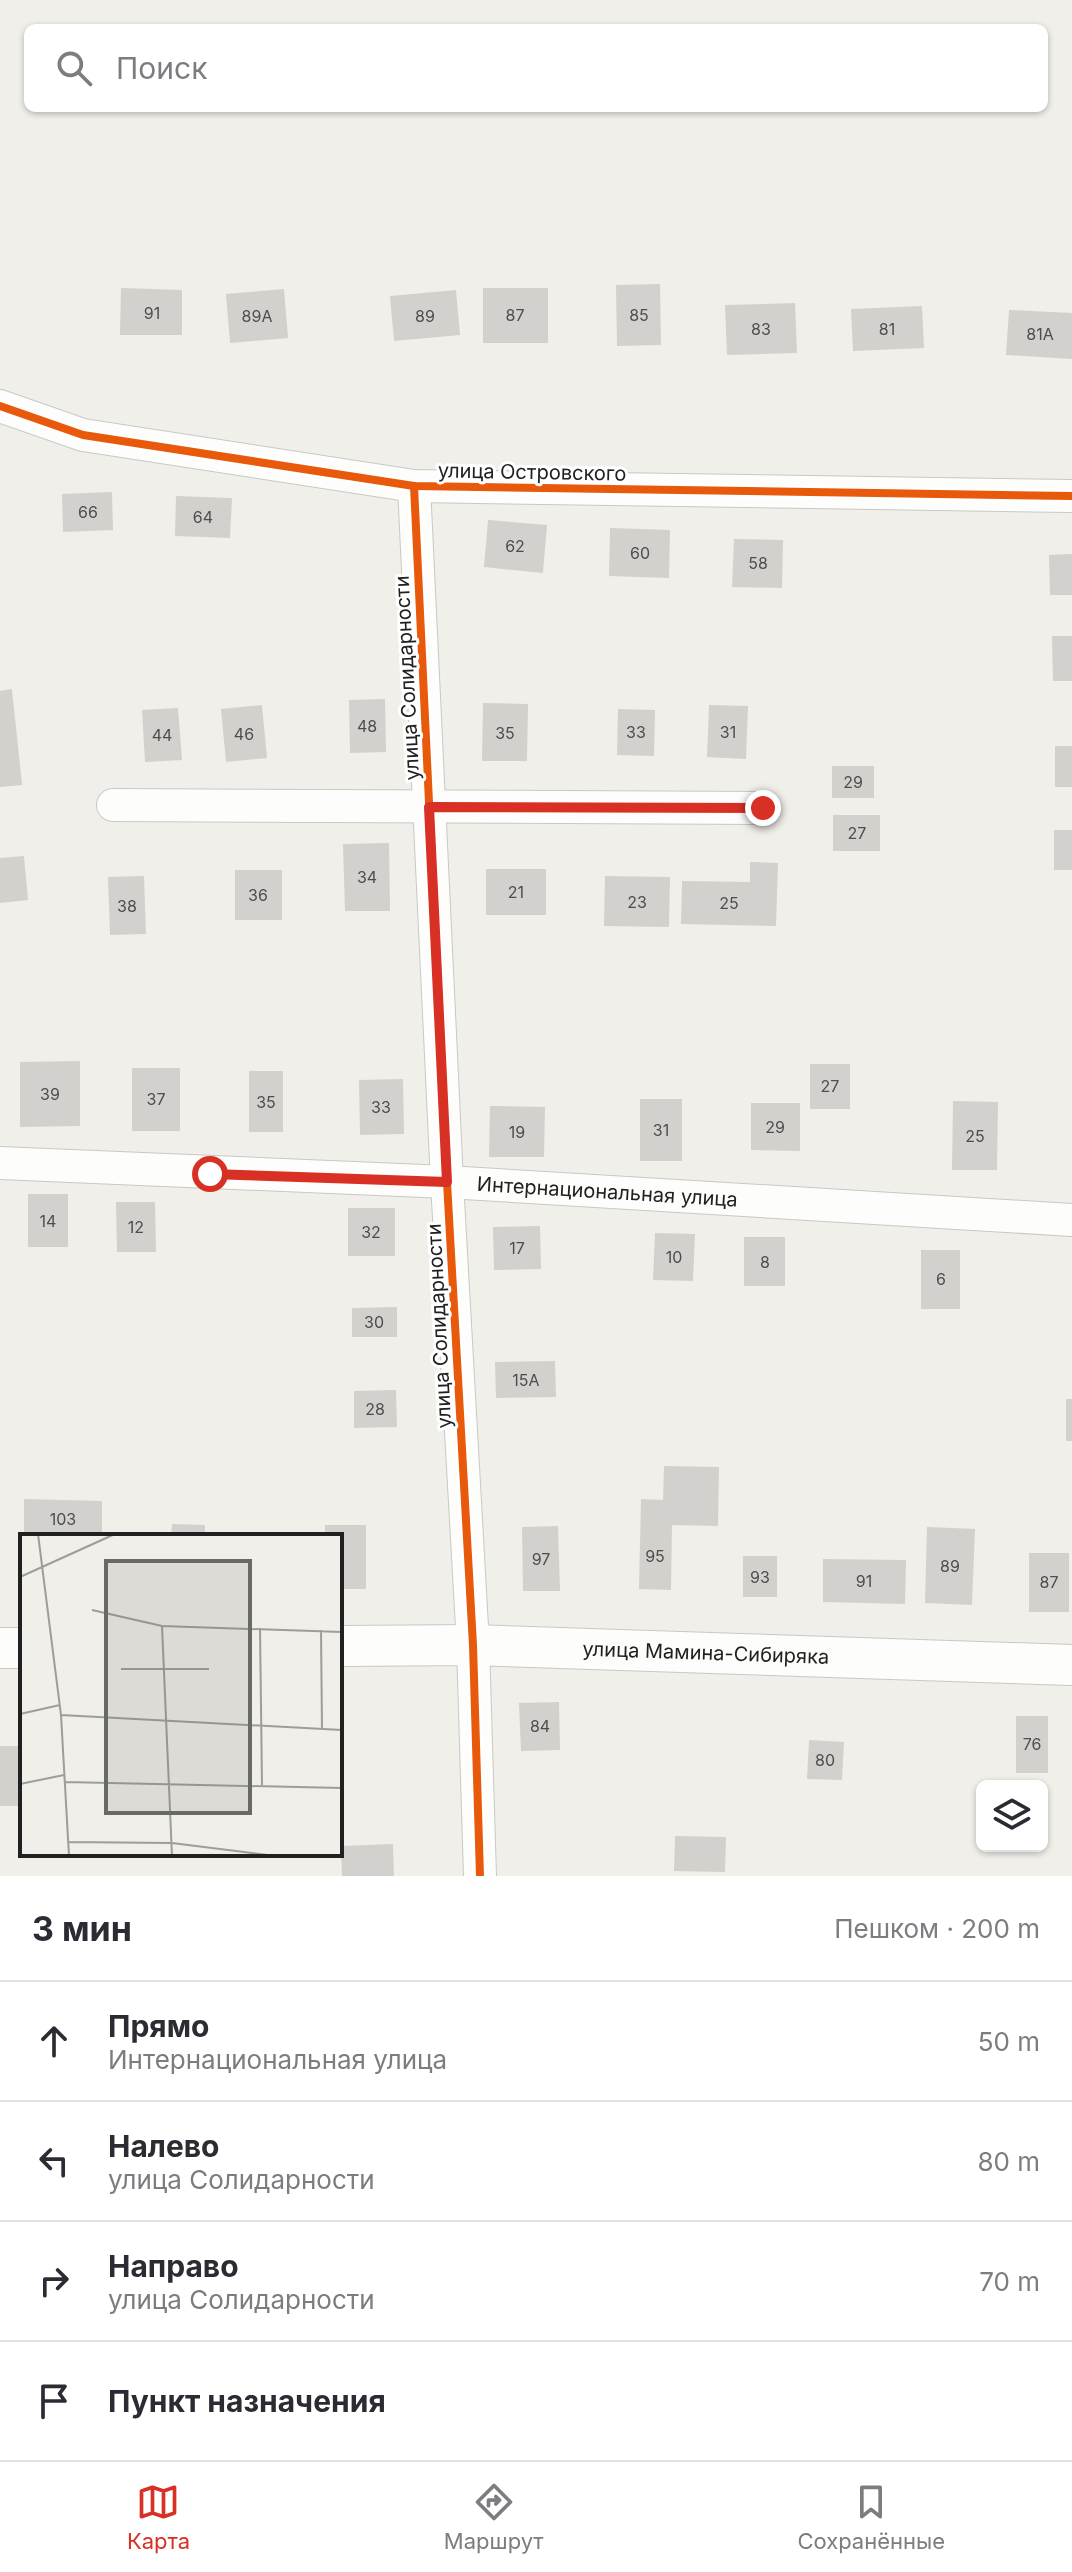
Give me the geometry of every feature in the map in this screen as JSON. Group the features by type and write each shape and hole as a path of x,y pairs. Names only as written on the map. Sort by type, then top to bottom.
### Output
{"street":[{"name":"улица Островского","path":"0,406 83,435 414,486 1072,496"},
{"name":"улица Солидарности","path":"414,486 447,1182 473,1645 480,1876"},
{"name":"улица Солидарности","path":"113,805 763,808"},
{"name":"Интернациональная улица","path":"0,1163 447,1182 1072,1220"},
{"name":"улица Мамина-Сибиряка","path":"342,1646 473,1645 1072,1665"}],"building":[{"path":"659,285 660,344 618,345 617,286"},
{"path":"122,289 181,291 181,334 121,334"},
{"path":"484,289 547,289 547,342 484,342"},
{"path":"283,290 287,337 231,342 227,295"},
{"path":"455,291 459,334 395,340 391,297"},
{"path":"794,304 796,352 728,354 726,306"},
{"path":"921,307 923,347 854,350 852,310"},
{"path":"1010,311 1072,314 1072,358 1007,354"},
{"path":"111,493 112,529 64,531 63,495"},
{"path":"177,497 231,499 229,537 176,535"},
{"path":"489,521 546,526 542,572 485,566"},
{"path":"611,529 669,531 668,577 610,575"},
{"path":"735,540 782,541 781,587 733,586"},
{"path":"1072,555 1072,594 1051,594 1050,556"},
{"path":"1053,637 1072,637 1072,680 1054,680"},
{"path":"11,690 21,784 0,786 0,692"},
{"path":"384,700 385,751 351,752 350,701"},
{"path":"484,704 527,705 526,760 483,760"},
{"path":"261,706 266,757 227,761 222,710"},
{"path":"710,706 747,707 745,758 708,756"},
{"path":"177,709 181,759 146,761 143,711"},
{"path":"619,710 654,711 653,755 618,754"},
{"path":"1056,747 1072,747 1072,786 1056,786"},
{"path":"833,767 873,767 873,797 833,797"},
{"path":"834,816 879,816 879,850 834,850"},
{"path":"1055,831 1072,831 1072,869 1055,869"},
{"path":"388,844 389,910 346,910 344,845"},
{"path":"23,857 27,899 0,902 0,859"},
{"path":"751,863 777,864 775,925 682,923 683,882 751,883"},
{"path":"487,870 545,870 545,914 487,914"},
{"path":"236,871 281,871 281,919 236,919"},
{"path":"143,877 145,933 111,934 109,878"},
{"path":"606,877 669,878 668,926 605,925"},
{"path":"79,1062 79,1125 21,1126 21,1063"},
{"path":"811,1065 849,1065 849,1108 811,1108"},
{"path":"133,1069 179,1069 179,1130 133,1130"},
{"path":"250,1072 282,1072 282,1131 250,1131"},
{"path":"402,1080 403,1133 361,1134 360,1081"},
{"path":"641,1100 681,1100 681,1160 641,1160"},
{"path":"954,1102 997,1103 996,1169 953,1169"},
{"path":"752,1104 799,1104 799,1150 752,1149"},
{"path":"491,1107 544,1108 543,1156 490,1156"},
{"path":"29,1195 67,1195 67,1246 29,1246"},
{"path":"117,1203 154,1203 155,1251 118,1251"},
{"path":"349,1209 394,1209 394,1255 349,1255"},
{"path":"539,1227 540,1268 495,1269 494,1228"},
{"path":"656,1234 694,1235 692,1280 654,1279"},
{"path":"745,1238 784,1238 784,1285 745,1285"},
{"path":"922,1251 959,1251 959,1308 922,1308"},
{"path":"396,1308 396,1336 353,1336 353,1309"},
{"path":"554,1362 555,1396 497,1397 496,1363"},
{"path":"395,1391 396,1426 355,1427 355,1392"},
{"path":"1067,1400 1072,1400 1072,1440 1067,1440"},
{"path":"665,1467 718,1468 717,1525 671,1524 670,1589 640,1588 642,1500 664,1501"},
{"path":"25,1500 101,1502 101,1534 25,1534"},
{"path":"173,1525 204,1526 204,1534 172,1534"},
{"path":"326,1526 365,1526 365,1588 342,1588 342,1534 326,1534"},
{"path":"557,1527 559,1590 524,1590 523,1528"},
{"path":"928,1528 974,1530 971,1604 926,1602"},
{"path":"1030,1554 1068,1554 1068,1611 1030,1611"},
{"path":"744,1557 776,1557 776,1596 744,1596"},
{"path":"824,1560 905,1561 904,1603 824,1601"},
{"path":"558,1703 559,1749 522,1750 520,1704"},
{"path":"1017,1717 1047,1717 1047,1772 1017,1772"},
{"path":"810,1741 843,1743 841,1779 808,1778"},
{"path":"0,1747 19,1747 19,1805 0,1805"},
{"path":"676,1837 725,1838 724,1871 675,1870"},
{"path":"392,1845 393,1876 343,1876 342,1847"}],"cycle path":[{"path":"0,406 83,435 414,486 1072,496"},
{"path":"414,486 447,1182 473,1645 480,1876"}],"route":[{"path":"210,1174 447,1182 429,807 763,808"}]}
